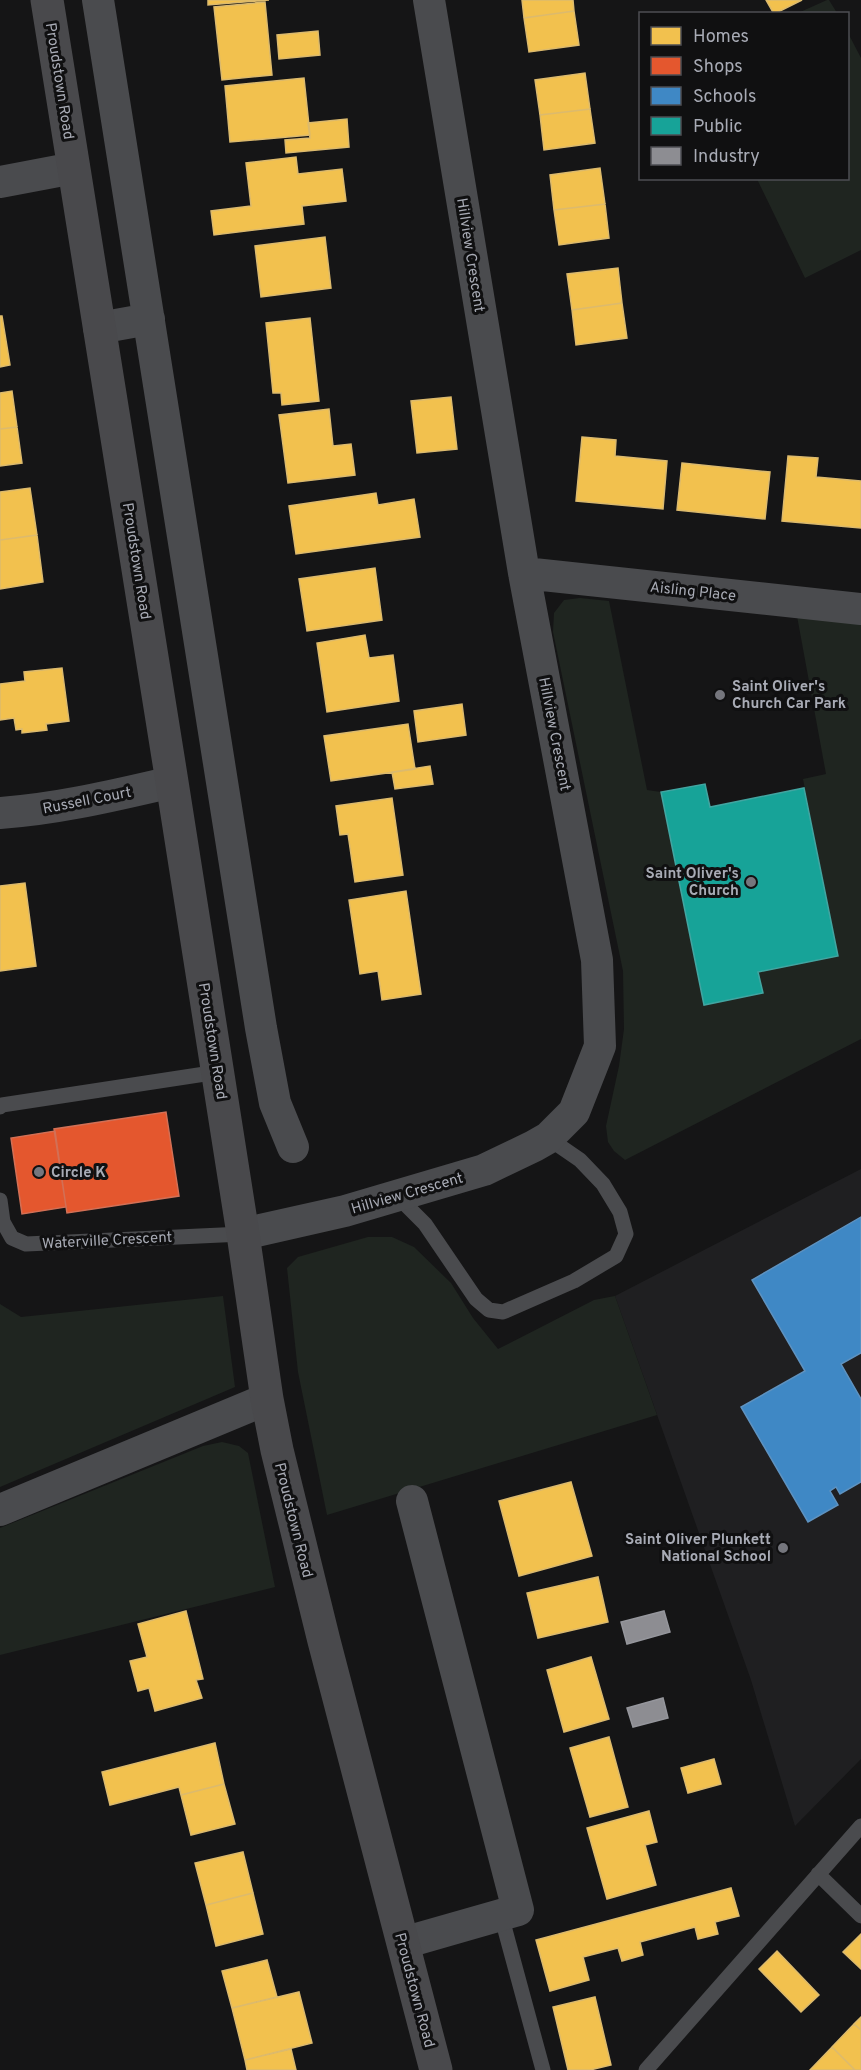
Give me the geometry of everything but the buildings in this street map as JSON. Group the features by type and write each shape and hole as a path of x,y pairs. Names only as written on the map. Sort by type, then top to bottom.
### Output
{"main road":[{"name":"Proudstown Road","path":"46,0 218,1072 267,1399 277,1450 324,1641 436,2070"}],"street":[{"path":"98,0 261,1028 275,1102 293,1147"},
{"name":"Hillview Crescent","path":"243,1234 345,1211 484,1170 548,1138 574,1112 600,1046 597,960 524,573 429,0"},
{"path":"0,182 74,168"},
{"path":"99,328 149,319"},
{"name":"Aisling Place","path":"524,573 861,609"},
{"name":"Russell Court","path":"0,813 31,811 103,799 172,782"},
{"path":"0,1510 267,1399"},
{"path":"403,1943 518,1910 412,1501"}],"lane":[{"path":"0,1107 218,1072"},
{"path":"397,1196 425,1224 476,1299 489,1310 503,1312 574,1281 616,1256 626,1234 620,1212 603,1184 580,1160 548,1138"},
{"name":"Waterville Crescent","path":"0,1200 3,1222 12,1238 26,1244 243,1234"},
{"path":"646,2070 861,1826"},
{"path":"818,1874 861,1916"},
{"path":"501,1915 543,2070"}],"shaded area":[{"path":"829,0 836,12 800,12"},
{"path":"849,35 861,58 861,250 805,278 757,180 849,180"},
{"path":"580,598 609,601 647,790 661,792 704,1005 763,993 758,972 838,956 803,779 826,774 797,616 841,619 861,625 861,1039 625,1160 614,1151 608,1142 606,1126 619,1066 624,1029 623,971 553,632 554,613 564,600"},
{"name":"Saint Oliver Plunkett National School","path":"861,1169 861,1759 795,1826 751,1680 615,1296"},
{"path":"368,1237 392,1237 414,1247 451,1283 473,1318 498,1349 594,1300 615,1296 657,1415 327,1515 298,1372 287,1268 298,1257"},
{"path":"223,1296 235,1387 0,1487 0,1304 21,1317"},
{"path":"222,1442 239,1446 248,1453 275,1587 0,1655 0,1528 203,1446"}],"place":[{"name":"Saint Oliver's Church Car Park","path":"720,695"},
{"name":"Saint Oliver's Church","path":"751,882"},
{"name":"Circle K","path":"39,1172"},
{"name":"Saint Oliver Plunkett National School","path":"783,1548"}]}
